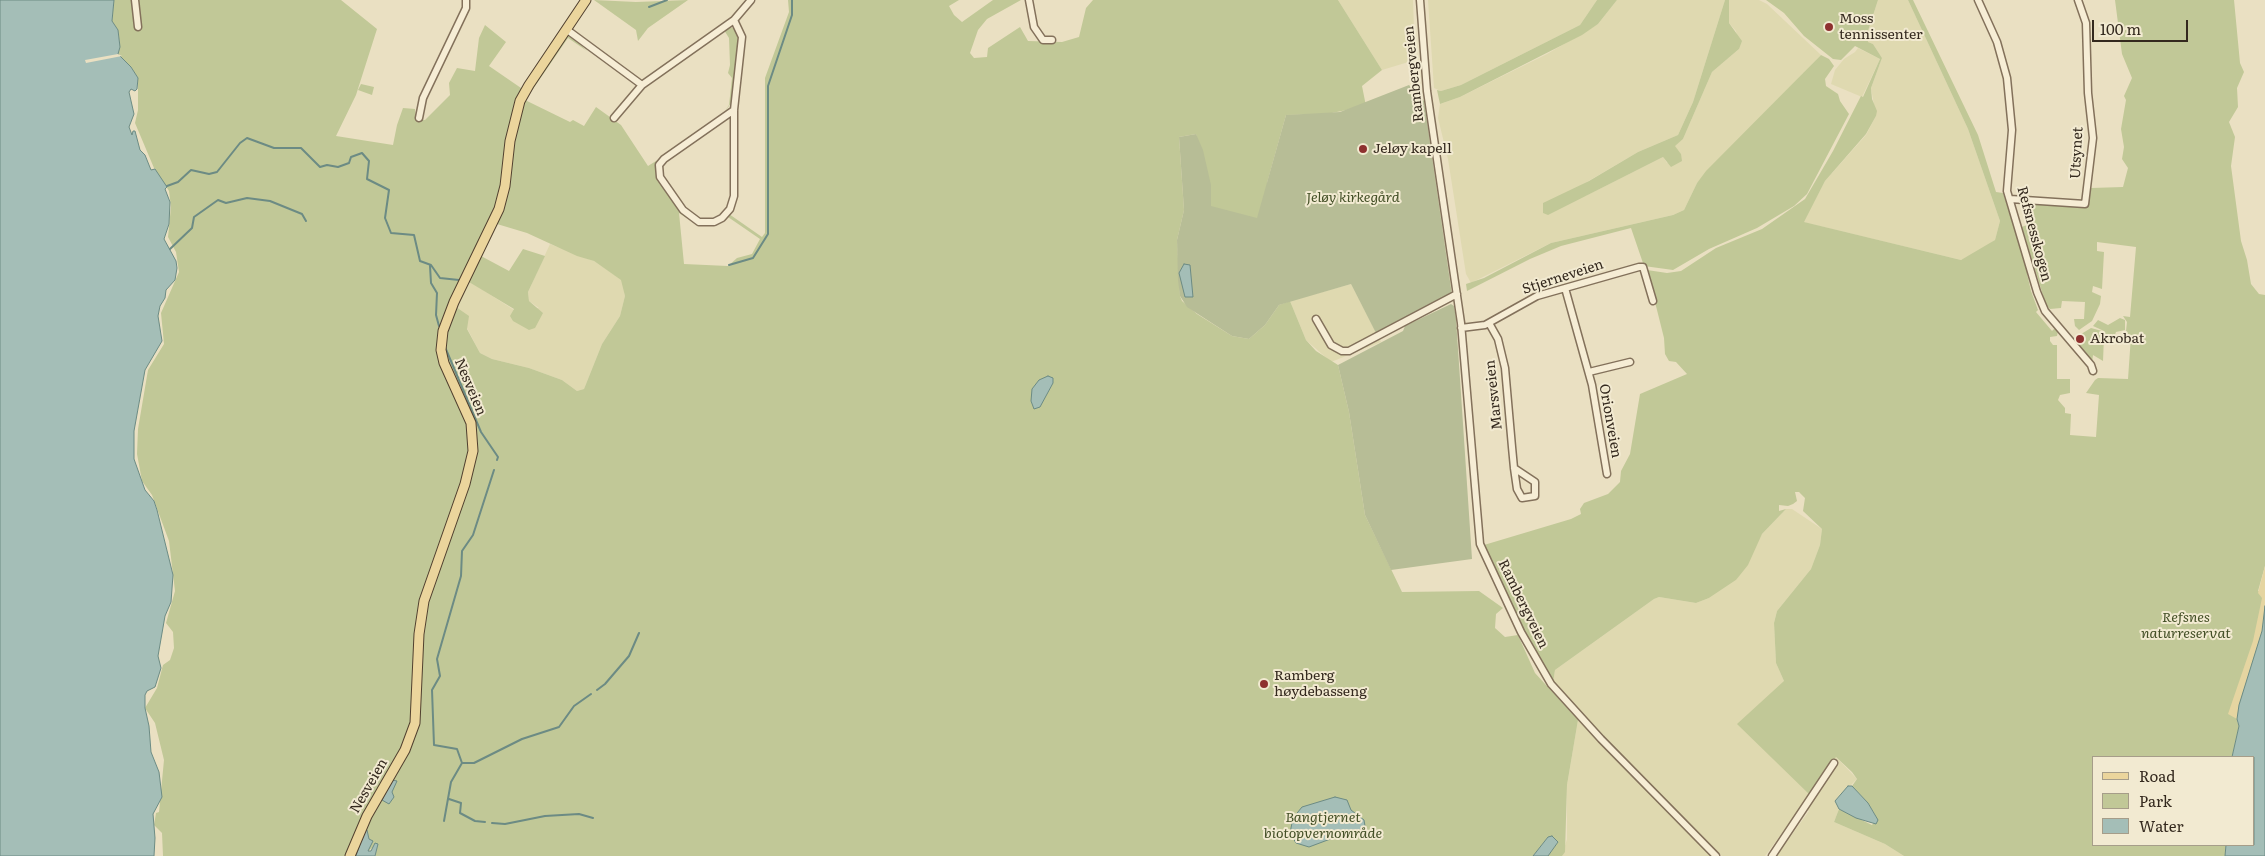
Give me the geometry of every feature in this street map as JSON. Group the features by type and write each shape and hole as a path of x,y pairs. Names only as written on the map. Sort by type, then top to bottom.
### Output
{"main road":[{"name":"Nesveien","path":"350,856 367,816 405,750 415,723 419,634 424,601 465,484 474,451 471,423 444,363 441,350 443,330 454,302 499,209 505,186 510,142 518,106 529,85 586,0"}],"street":[{"path":"135,0 138,27"},
{"path":"419,118 423,98 466,8 466,0"},
{"path":"614,118 642,85 734,20 751,0"},
{"path":"1030,0 1031,18 1036,32 1043,40 1052,40"},
{"name":"Rambergveien","path":"1420,0 1427,92 1462,328 1478,535 1482,549 1518,625 1541,668 1557,691 1601,739 1716,856"},
{"name":"Refsnesskogen","path":"1978,0 2000,50 2010,96 2012,130 2006,187 2041,304 2091,365 2093,371"},
{"name":"Utsynet","path":"2010,199 2085,204 2093,138 2088,93 2086,23 2078,0"},
{"path":"734,20 742,37 734,110 733,203 727,213 717,220 700,222 682,210 660,177 659,165 664,159 734,110"},
{"path":"566,29 642,85"},
{"name":"Stjerneveien","path":"1462,328 1477,327 1489,323 1529,299 1643,267 1653,301"},
{"name":"Orionveien","path":"1565,288 1589,372 1607,474"},
{"path":"1316,319 1333,346 1342,351 1349,351 1457,294"},
{"name":"Marsveien","path":"1489,323 1498,339 1505,368 1514,468 1520,496 1523,499 1535,496 1534,482 1514,468"},
{"name":"Orionveien","path":"1589,372 1630,362"},
{"path":"1772,856 1834,763"}],"shaded area":[{"path":"1338,0 1413,0 1415,60 1382,70"},
{"path":"1428,0 1597,0 1580,25 1461,85 1441,91 1434,88"},
{"path":"1617,0 1725,0 1693,102 1678,135 1638,152 1568,193 1585,196 1663,157 1667,163 1681,154 1674,146 1683,139 1712,72 1739,49 1736,31 1729,23 1729,0 1759,0 1767,4 1821,55 1697,183 1684,210 1673,215 1551,243 1471,283 1466,274 1448,159 1438,118 1440,104 1460,97 1547,54 1598,24"},
{"path":"1878,0 1908,0 1968,129 2000,221 1995,240 1978,252 1961,260 1803,222 1825,181 1866,135 1876,116 1871,88 1882,58 1873,44 1868,42 1867,34"},
{"path":"1858,48 1880,59 1862,97 1831,84 1835,70 1844,59"},
{"path":"550,244 594,261 622,280 625,296 620,316 602,344 584,389 577,391 562,380 529,368 492,359 480,353 456,307 469,281 514,310 539,308 529,301 528,292"},
{"path":"1351,284 1381,342 1331,362 1306,340 1290,301"},
{"path":"1786,509 1792,509 1822,529 1820,545 1811,569 1777,611 1774,623 1776,663 1784,681 1832,762 1836,757 1857,779 1835,801 1839,809 1834,822 1885,844 1904,856 1778,856 1809,811 1802,806 1765,856 1722,856 1644,780 1553,683 1555,670 1654,599 1659,597 1696,603 1709,598 1736,580 1762,534"},
{"path":"1578,720 1712,856 1562,856 1567,839 1567,785"}],"green space":[{"name":"Bangtjernet biotopvernområde","path":"114,0 341,0 377,29 356,95 336,136 393,145 403,108 415,109 416,119 425,120 450,95 449,83 457,68 475,71 479,38 485,25 506,42 489,66 521,88 525,100 570,122 573,120 584,126 596,107 621,125 648,166 664,156 656,166 658,176 688,219 679,213 684,264 728,266 737,258 752,254 760,239 728,217 729,214 762,237 765,233 765,78 789,12 788,0 959,0 949,6 954,15 962,22 993,0 1021,0 987,19 978,30 970,53 974,58 987,57 988,48 1020,27 1028,41 1062,42 1079,37 1086,8 1093,0 1338,0 1382,70 1362,86 1366,106 1327,114 1286,115 1267,183 1277,206 1216,243 1196,134 1179,137 1184,210 1177,240 1180,296 1182,301 1197,314 1232,336 1249,339 1265,325 1279,305 1290,301 1306,340 1316,351 1338,365 1349,412 1365,515 1402,592 1479,591 1503,608 1496,614 1495,628 1505,637 1518,635 1535,673 1578,720 1567,785 1565,852 1562,856 1548,856 1558,842 1548,837 1533,856 375,856 378,844 368,851 369,839 367,830 365,830 356,856 163,856 162,833 154,825 156,813 159,812 164,760 155,723 145,708 157,688 163,665 170,660 174,648 173,632 166,623 175,591 169,541 152,495 142,481 137,454 138,429 148,370 164,344 161,313 179,272 176,252 168,237 171,207 169,191 154,168 135,123 138,110 138,78 131,67 118,54 120,47 118,30 112,21","holes":["497,224 527,233 577,256 594,261 621,280 625,296 620,316 602,344 584,389 577,391 562,380 529,368 492,359 480,353 467,329 469,316 456,307 469,282 514,309 510,316 513,321 529,330 535,328 543,313 529,301 528,292 545,256 523,249 509,271 481,256","1053,383 1047,393 1034,408 1031,401"]},
{"path":"594,0 636,2 688,0 648,28 638,41 636,30"},
{"path":"1597,0 1617,0 1598,24 1582,35 1460,97 1440,104 1437,90 1441,91 1461,85 1580,25"},
{"path":"1725,0 1729,0 1729,23 1742,41 1739,49 1712,72 1683,139 1675,146 1681,154 1682,161 1671,167 1663,157 1548,215 1543,213 1543,203 1589,181 1638,152 1678,135 1693,102"},
{"name":"Refsnes naturreservat","path":"1766,0 1878,0 1867,34 1868,42 1873,44 1882,58 1871,88 1872,99 1877,111 1876,116 1866,134 1825,181 1804,222 1961,260 1995,240 2000,221 1968,129 1908,0 1913,0 1978,135 1996,192 2003,193 2028,270 2027,274 2031,291 2038,310 2036,312 2052,331 2055,328 2058,331 2057,336 2050,337 2050,341 2053,345 2057,345 2057,379 2070,379 2070,393 2060,395 2058,400 2065,408 2065,413 2071,414 2070,435 2096,437 2099,395 2086,393 2098,378 2128,379 2131,336 2117,334 2123,334 2126,331 2127,322 2123,316 2130,317 2136,247 2097,242 2097,251 2104,252 2102,289 2093,286 2092,292 2101,296 2100,304 2092,321 2079,330 2075,326 2074,319 2084,319 2085,302 2062,301 2061,308 2050,309 2046,305 2022,227 2031,223 2032,208 2036,203 2087,208 2091,188 2123,187 2128,168 2122,159 2124,147 2121,129 2126,100 2124,96 2132,78 2122,54 2115,0 2234,0 2240,63 2244,72 2237,88 2238,107 2229,122 2235,137 2231,166 2241,241 2247,260 2251,284 2259,294 2265,295 2265,566 2258,591 2265,594 2262,631 2237,721 2239,726 2232,756 2092,756 2092,846 2226,846 2225,856 1904,856 1885,844 1834,822 1839,809 1872,825 1877,818 1868,803 1852,786 1857,779 1852,772 1836,757 1810,795 1737,724 1784,681 1776,663 1774,623 1777,611 1811,569 1820,545 1822,529 1803,511 1805,498 1799,492 1795,492 1797,501 1793,504 1788,506 1779,505 1779,511 1786,509 1762,534 1748,565 1736,580 1709,598 1696,603 1659,597 1654,599 1555,670 1553,683 1526,638 1484,545 1571,519 1581,514 1580,509 1584,503 1608,494 1620,482 1621,471 1630,454 1640,394 1687,374 1676,362 1669,361 1665,354 1664,338 1647,270 1667,273 1681,271 1716,248 1762,229 1805,199 1833,151 1861,96 1863,97 1880,59 1855,46 1841,60 1833,59 1804,36 1784,13"},
{"path":"730,27 736,29 739,45 731,103 724,113 729,105 732,78 728,73 730,65 729,38 724,30"},
{"path":"567,36 571,36 587,51 568,38 531,92 529,91"},
{"path":"1821,55 1829,59 1834,66 1825,79 1826,86 1838,94 1840,101 1849,114 1807,194 1794,206 1757,228 1709,249 1673,270 1644,266 1631,228 1561,246 1530,259 1467,291 1466,284 1484,278 1551,243 1673,215 1684,210 1697,183 1706,171"},
{"path":"361,84 374,87 372,95 358,90"},
{"name":"Jeløy kirkegård","path":"1409,85 1424,101 1452,295 1377,335 1351,284 1279,305 1265,325 1249,339 1232,336 1187,307 1180,296 1178,280 1177,240 1184,210 1179,137 1196,134 1203,150 1211,185 1211,206 1257,218 1286,115 1340,112"},
{"path":"1451,304 1454,306 1456,319 1472,559 1391,570 1365,515 1349,412 1338,365 1403,331 1405,326"},
{"path":"2120,318 2125,320 2125,330 2116,332 2113,341 2106,341 2104,331 2093,326 2098,320 2108,325"},
{"path":"2091,328 2102,331 2104,337 2103,361 2093,355 2092,363 2073,339"}],"sand":[{"path":"2265,566 2265,606 2262,631 2241,699 2237,719 2228,714 2253,641 2262,598 2258,593"}],"water":[{"path":"0,0 114,0 112,21 118,30 120,47 118,54 131,67 138,78 137,89 135,91 131,89 129,92 134,114 129,127 132,135 133,131 135,131 140,150 145,155 151,170 155,169 167,187 165,189 170,202 169,224 164,239 176,261 177,268 175,280 166,290 165,298 160,306 158,316 162,341 145,370 134,431 134,459 145,490 154,501 173,575 171,602 165,616 158,656 161,668 155,687 147,691 145,695 151,752 159,772 162,797 153,814 154,856 0,856"},
{"path":"1184,264 1190,265 1193,297 1185,297 1179,273"},
{"path":"1048,376 1053,378 1053,383 1040,407 1034,409 1031,401 1032,389 1039,380"},
{"path":"2265,606 2265,856 2225,856 2226,846 2255,846 2255,756 2232,756 2239,726 2237,719 2239,705 2262,631"},
{"path":"392,780 397,781 392,792 394,797 389,804 382,800"},
{"path":"1848,786 1852,786 1868,803 1878,820 1876,824 1856,818 1839,809 1835,801"},
{"path":"1335,797 1347,800 1351,810 1364,820 1365,826 1354,834 1341,835 1309,847 1296,843 1290,833 1293,818 1302,807"},
{"path":"365,829 369,839 373,841 368,851 371,851 375,843 378,844 375,856 356,856"},
{"path":"1552,836 1558,842 1548,856 1533,856 1548,837"}],"pier":[{"path":"118,54 122,56 86,63 85,60"}],"waterway":[{"path":"649,7 667,0"},
{"path":"729,265 753,258 768,234 768,86 792,15 792,0"},
{"path":"167,186 178,182 191,170 209,174 217,172 240,143 247,138 274,148 301,148 320,167 327,165 338,167 349,163 351,157 362,153 369,161 367,179 389,190 385,218 391,233 414,235 420,261 431,265 440,278 459,280"},
{"path":"170,249 192,228 194,217 218,200 226,203 247,198 270,201 302,214 306,221"},
{"path":"430,266 431,283 437,293 436,315 439,326"},
{"path":"445,347 481,432 498,457 497,460"},
{"path":"444,821 451,782 462,763 457,749 434,745 432,690 440,676 437,659 461,576 462,551 473,535 494,470"},
{"path":"597,690 605,684 629,656 639,633"},
{"path":"462,763 474,763 522,739 559,727 574,706 591,694"},
{"path":"449,799 461,803 460,813 475,821 485,822"},
{"path":"492,823 505,824 545,816 579,814 593,818"}],"place":[{"name":"Moss tennissenter","path":"1829,27"},
{"name":"Jeløy kapell","path":"1363,149"},
{"name":"Akrobat","path":"2080,339"},
{"name":"Ramberg høydebasseng","path":"1264,684"}]}
